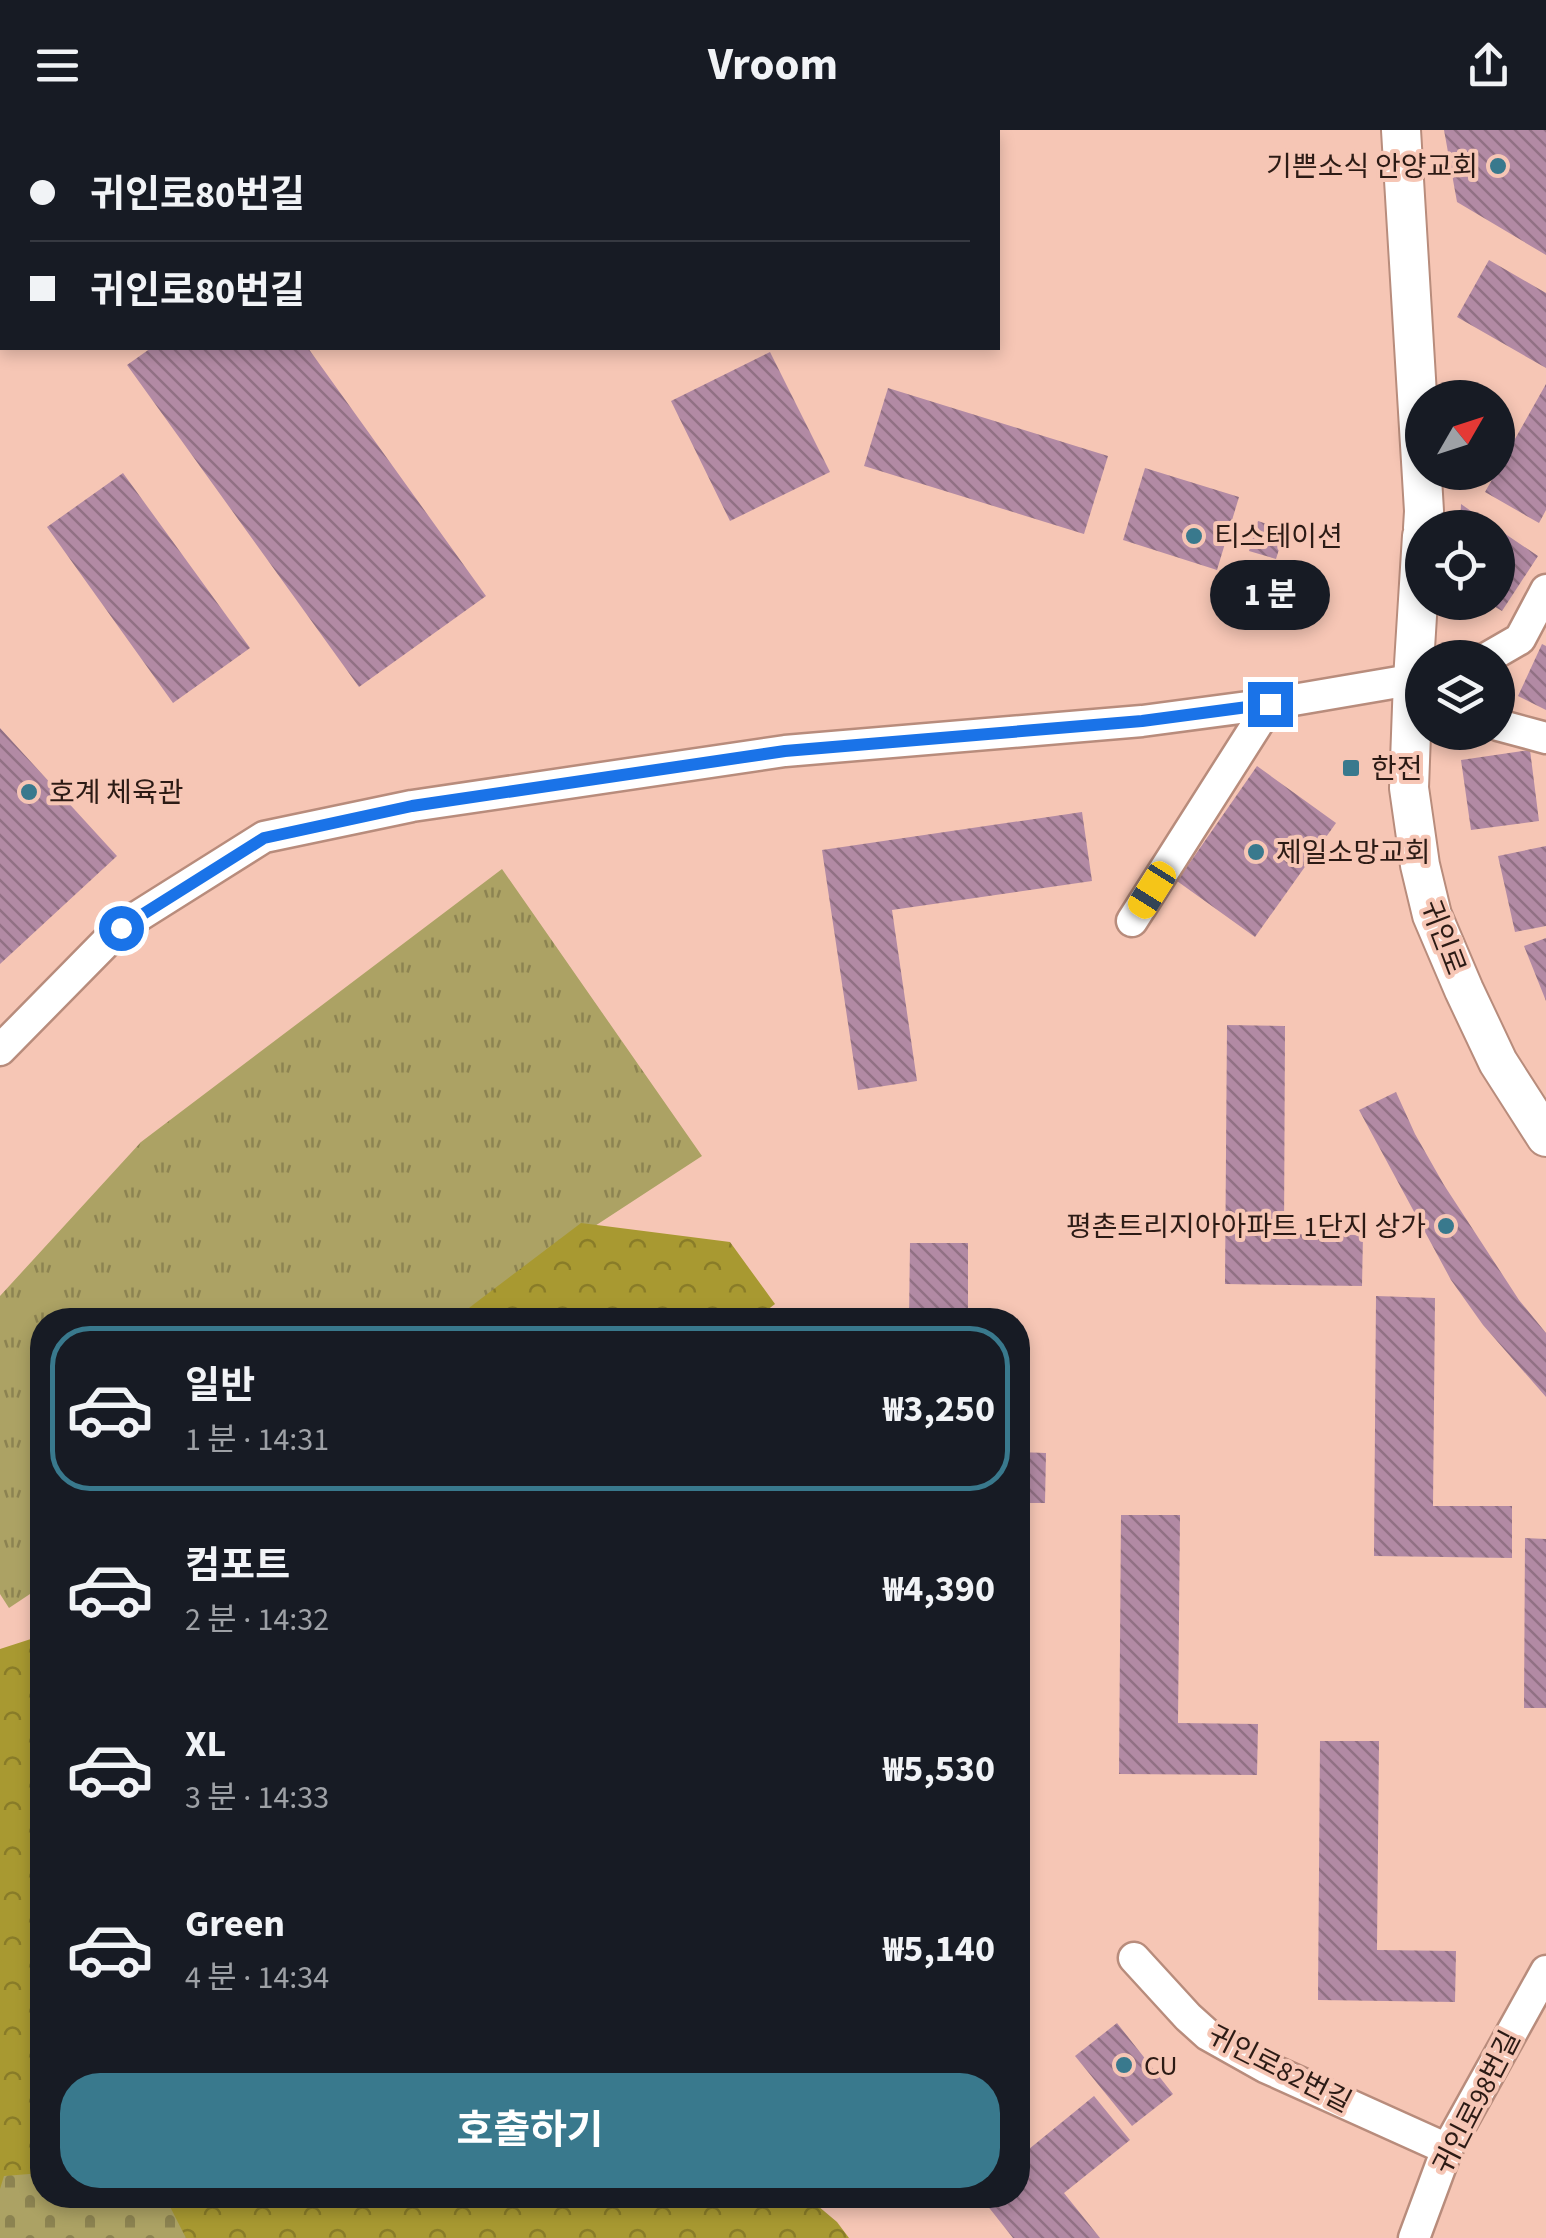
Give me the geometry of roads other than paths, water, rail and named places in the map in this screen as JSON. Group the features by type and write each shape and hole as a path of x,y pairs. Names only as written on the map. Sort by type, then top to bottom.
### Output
{"street":[{"path":"1401,130 1424,510"},
{"path":"1515,642 1546,590"},
{"path":"0,1050 121,928 264,838 412,806 785,751 1142,721 1405,683"},
{"path":"1132,920 1270,704"},
{"path":"1515,730 1546,738"},
{"name":"귀인로","path":"1412,750 1408,788 1432,915 1498,1062 1546,1137"},
{"name":"귀인로82번길","path":"1134,1958 1208,2035 1265,2067 1447,2148"},
{"name":"귀인로98번길","path":"1414,2238 1447,2148 1546,1970"}],"place":[{"name":"기쁜소식 안양교회","path":"1498,166"},
{"name":"티스테이션","path":"1194,536"},
{"name":"한전","path":"1351,768"},
{"name":"호계 체육관","path":"29,792"},
{"name":"제일소망교회","path":"1256,852"},
{"name":"평촌트리지아아파트 1단지 상가","path":"1446,1226"},
{"name":"CU","path":"1124,2065"}]}
